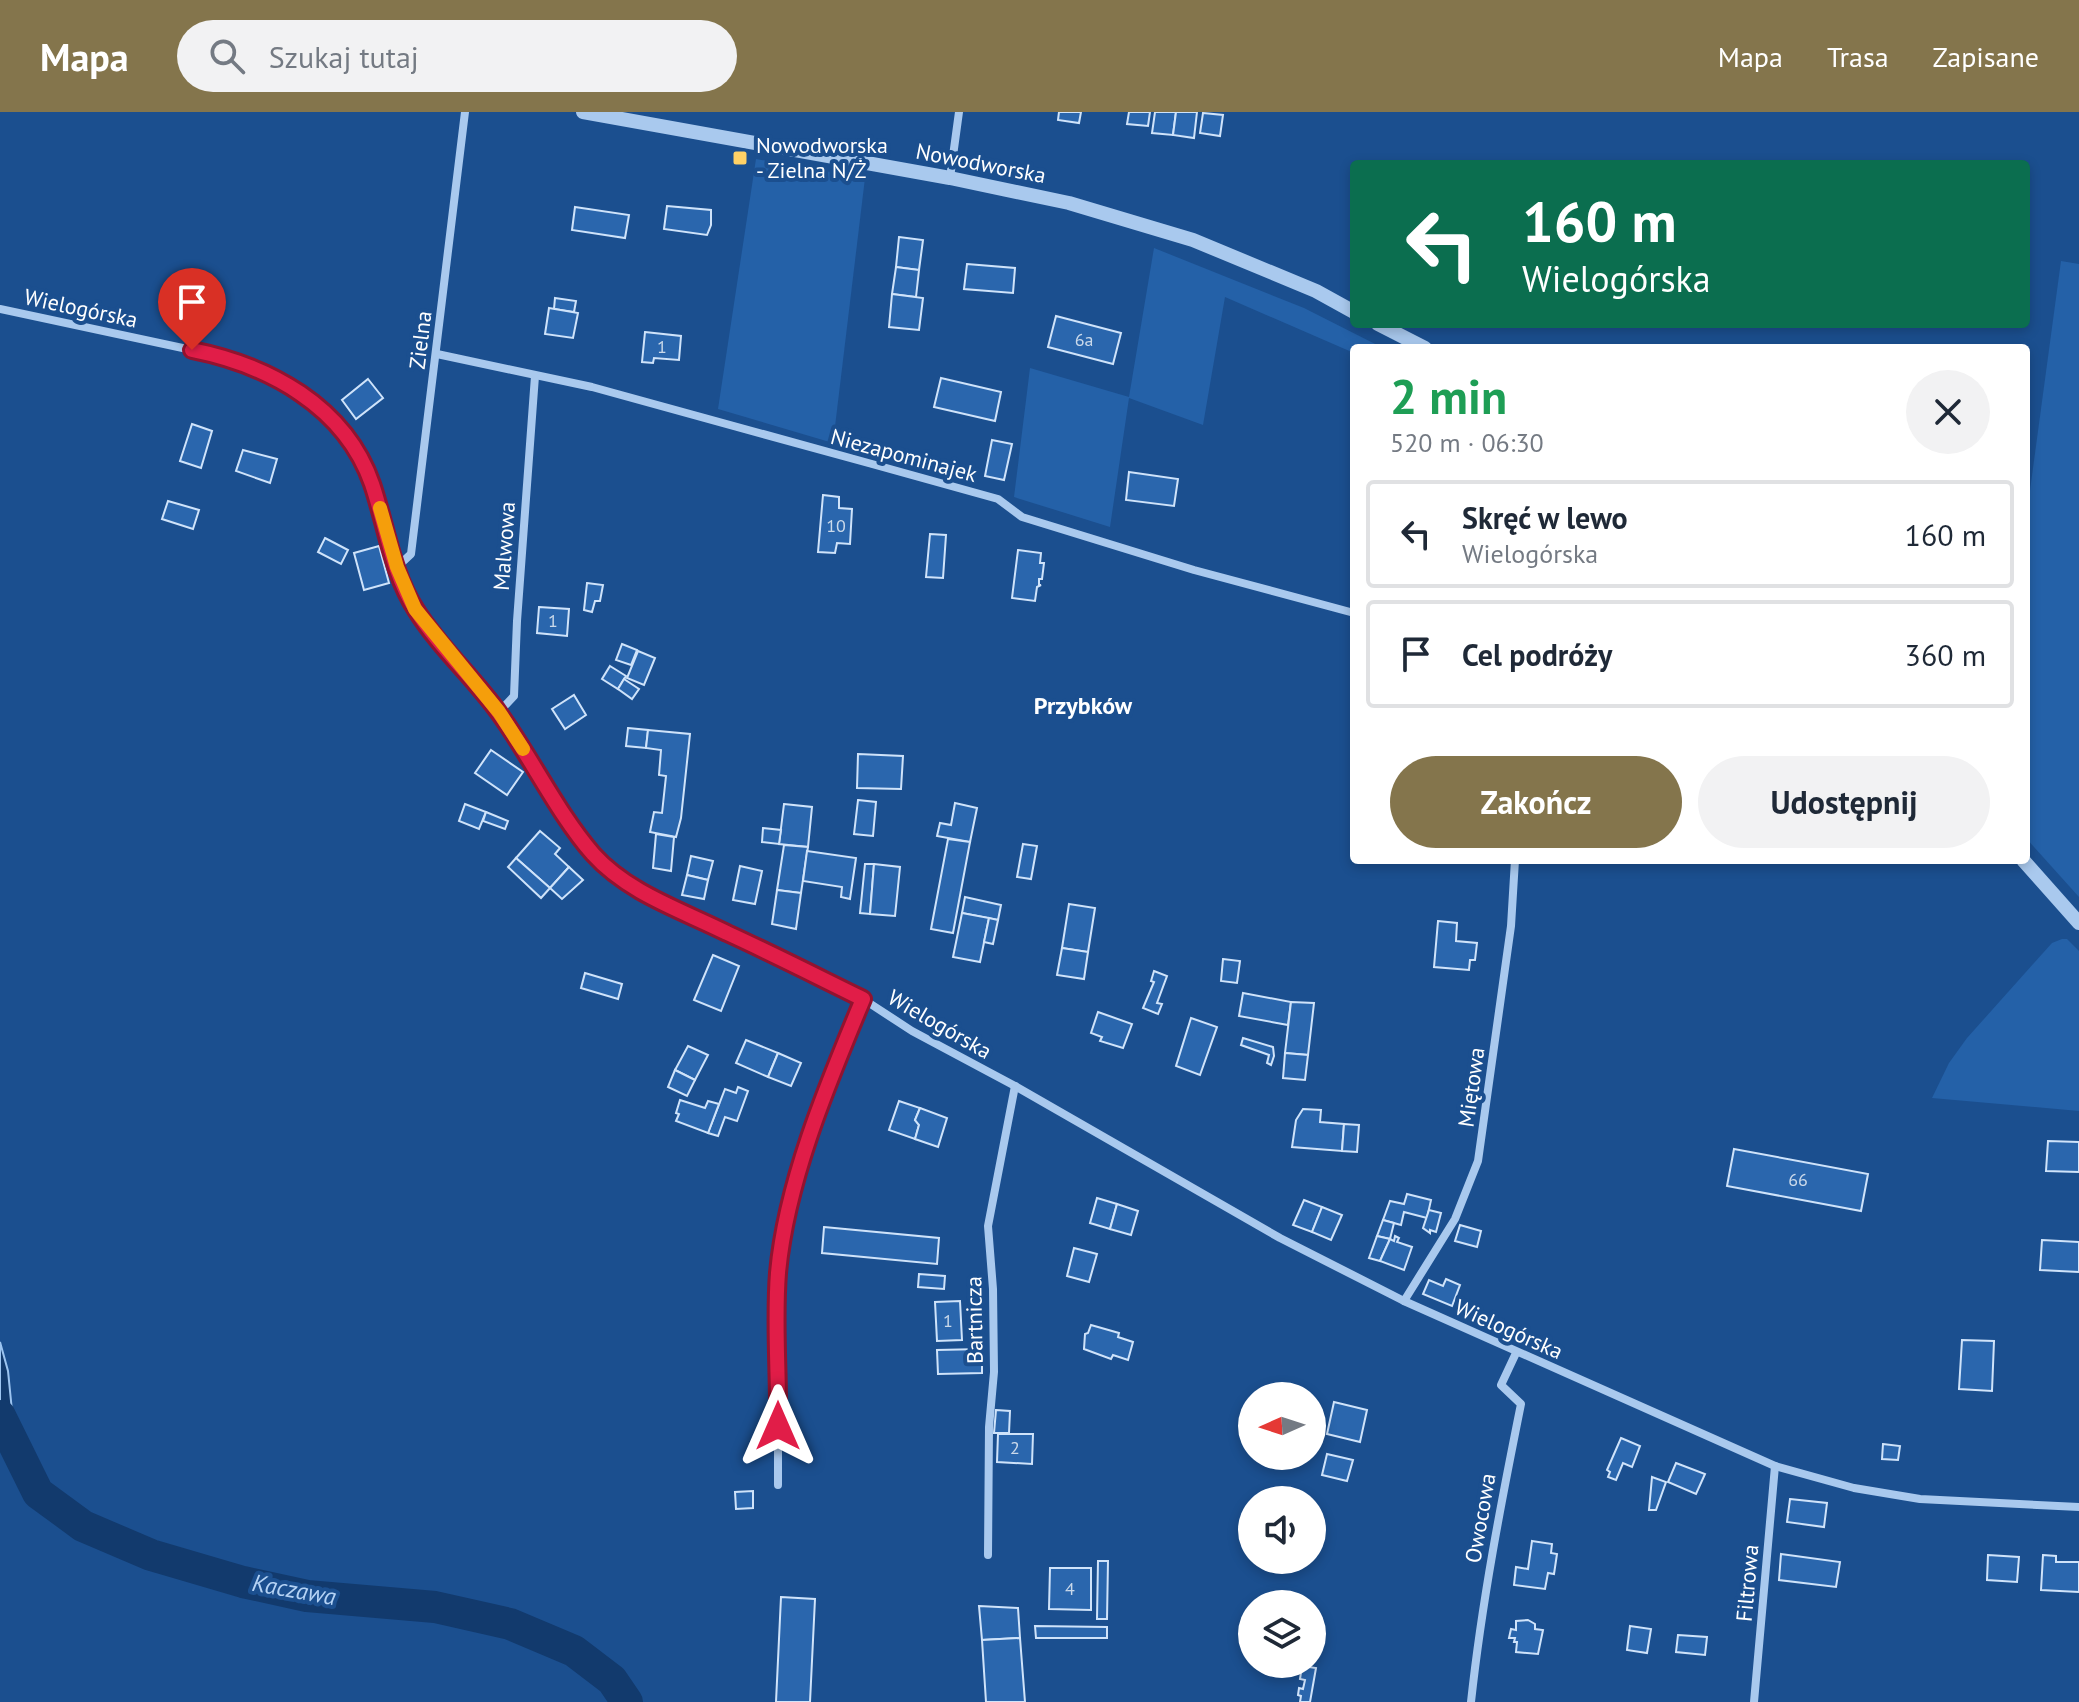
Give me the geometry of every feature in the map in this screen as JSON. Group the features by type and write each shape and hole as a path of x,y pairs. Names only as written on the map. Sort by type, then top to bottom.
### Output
{"street":[{"name":"Zielna","path":"397,567 411,554 465,112"},
{"name":"Nowodworska","path":"583,112 950,178 1069,203 1193,240 1316,291 1350,310"},
{"path":"950,178 959,112"},
{"name":"Wielogórska","path":"0,309 220,356 261,369 296,388 322,411 352,445 371,480 397,567 415,609 499,712 593,854 629,886 863,999 912,1031 1015,1086 1280,1238 1404,1301 1775,1466 1854,1488 1920,1499 2079,1507"},
{"path":"1386,328 1417,344"},
{"name":"Niezapominajek","path":"437,354 592,387 998,499 1022,517 1194,570 1350,612"},
{"name":"Malwowa","path":"499,712 514,696 535,376"},
{"name":"Miętowa","path":"1404,1301 1455,1219 1478,1161 1511,926 1515,864"},
{"path":"2027,864 2079,923"},
{"path":"778,1485 778,1273 790,1205 817,1114 863,999"},
{"name":"Bartnicza","path":"988,1555 989,1427 994,1372 993,1289 988,1226 1015,1086"},
{"name":"Owocowa","path":"1471,1702 1479,1624 1500,1500 1521,1404 1501,1385 1516,1353"},
{"name":"Filtrowa","path":"1754,1702 1775,1466"}],"shaded area":[{"path":"756,159 865,178 833,443 718,409"},
{"path":"1154,248 1304,308 1375,344 1350,344 1350,351 1225,297 1203,425 1129,398 1110,527 1014,497 1030,368 1129,397"},
{"path":"2061,261 2079,264 2079,897 2030,842 2030,490"},
{"path":"2067,939 2079,951 2079,1111 1932,1098 1949,1063 1967,1038 2052,943"},
{"path":"0,1342 8,1371 16,1451 0,1439"}],"building":[{"path":"1059,112 1081,112 1079,123 1058,120"},
{"path":"1129,112 1150,112 1148,126 1127,124"},
{"path":"1155,112 1176,112 1173,135 1152,133"},
{"path":"1176,112 1197,112 1194,138 1173,135"},
{"path":"1203,113 1223,115 1220,136 1200,133"},
{"path":"667,206 711,210 707,235 664,229"},
{"path":"575,207 629,215 625,238 572,230"},
{"path":"899,237 923,240 919,270 896,267"},
{"path":"967,264 1015,268 1013,293 964,289"},
{"path":"896,267 919,270 916,297 892,294"},
{"path":"892,294 923,298 919,330 889,327"},
{"path":"555,298 576,301 574,312 554,309"},
{"path":"549,308 578,313 573,338 545,334"},
{"path":"1056,316 1121,333 1113,364 1048,347"},
{"path":"645,332 681,336 679,360 654,358 653,363 642,362"},
{"path":"941,378 1001,392 995,421 934,407"},
{"path":"368,379 383,398 356,419 342,400"},
{"path":"192,424 212,431 201,468 180,461"},
{"path":"992,440 1012,444 1004,480 985,476"},
{"path":"243,450 277,459 270,483 236,471"},
{"path":"1129,472 1178,479 1174,506 1126,500"},
{"path":"823,495 839,497 839,508 852,509 850,544 837,543 835,553 818,552"},
{"path":"168,501 199,510 193,529 162,519"},
{"path":"930,534 946,535 943,578 926,577"},
{"path":"325,538 348,550 341,564 318,552"},
{"path":"379,546 389,583 364,590 354,553"},
{"path":"1018,550 1041,553 1040,563 1044,563 1042,579 1039,579 1041,585 1037,587 1035,601 1012,598"},
{"path":"587,583 603,585 600,601 595,601 592,612 584,610"},
{"path":"539,607 569,609 567,636 537,633"},
{"path":"622,644 637,650 631,665 616,660"},
{"path":"638,651 655,658 644,685 627,678"},
{"path":"610,666 626,676 618,689 602,679"},
{"path":"624,679 639,689 632,699 618,689"},
{"path":"574,695 586,715 565,729 552,709"},
{"path":"628,728 648,730 646,748 626,746"},
{"path":"648,730 690,734 676,837 650,832 654,812 662,813 666,776 659,775 661,750 646,748"},
{"path":"491,750 523,772 507,795 475,773"},
{"path":"858,754 903,756 901,789 857,788"},
{"path":"858,800 876,802 873,836 854,834"},
{"path":"955,803 977,808 970,842 937,836 940,823 951,825"},
{"path":"465,804 486,812 479,829 459,821"},
{"path":"784,804 812,807 808,847 779,844"},
{"path":"486,812 508,821 505,829 483,821"},
{"path":"763,828 781,830 779,844 762,842"},
{"path":"540,831 560,848 555,854 569,867 550,888 516,858"},
{"path":"656,834 674,837 671,871 653,868"},
{"path":"948,839 970,842 953,933 931,929"},
{"path":"1023,844 1037,846 1031,879 1017,877"},
{"path":"784,845 808,847 801,893 777,890"},
{"path":"807,851 856,858 850,899 841,897 842,887 803,881"},
{"path":"691,856 713,861 708,880 687,875"},
{"path":"516,858 550,888 541,898 508,867"},
{"path":"865,864 874,864 870,914 860,913"},
{"path":"874,864 900,867 895,916 870,914"},
{"path":"740,866 762,871 755,904 733,900"},
{"path":"569,867 583,880 562,899 550,888"},
{"path":"687,875 708,880 704,899 682,895"},
{"path":"777,890 801,893 796,929 772,924"},
{"path":"965,897 1001,905 998,920 962,913"},
{"path":"1069,904 1095,908 1088,952 1062,948"},
{"path":"962,913 989,918 980,962 953,957"},
{"path":"989,918 998,920 993,944 984,942"},
{"path":"1438,921 1457,923 1456,941 1477,943 1475,960 1470,960 1469,970 1434,967"},
{"path":"1062,948 1088,952 1084,979 1057,975"},
{"path":"713,955 739,966 721,1011 694,1000"},
{"path":"1223,959 1240,961 1237,983 1221,981"},
{"path":"1154,971 1167,976 1157,1003 1162,1004 1158,1014 1143,1008 1154,982 1151,981"},
{"path":"585,973 622,984 618,999 581,988"},
{"path":"1243,993 1291,1002 1288,1025 1239,1016"},
{"path":"1291,1002 1314,1003 1308,1055 1285,1053"},
{"path":"1098,1012 1132,1024 1123,1048 1100,1041 1102,1037 1091,1033"},
{"path":"1191,1018 1217,1027 1200,1075 1176,1066"},
{"path":"1243,1038 1273,1047 1271,1065 1267,1063 1269,1055 1241,1045"},
{"path":"746,1040 778,1053 768,1077 736,1063"},
{"path":"688,1046 708,1055 695,1080 675,1070"},
{"path":"778,1053 801,1063 791,1086 768,1077"},
{"path":"1285,1053 1308,1055 1305,1080 1283,1078"},
{"path":"675,1070 695,1080 687,1096 668,1087"},
{"path":"738,1087 748,1091 737,1121 725,1117 718,1136 708,1133 725,1089 736,1093"},
{"path":"680,1100 705,1108 708,1101 719,1104 708,1133 676,1121"},
{"path":"899,1101 920,1108 915,1120 919,1125 915,1139 889,1130"},
{"path":"920,1108 947,1118 938,1147 915,1139 919,1125 915,1120"},
{"path":"1303,1109 1321,1110 1320,1122 1344,1124 1342,1151 1292,1147 1296,1120"},
{"path":"1344,1124 1359,1125 1357,1152 1342,1151"},
{"path":"2048,1141 2079,1142 2079,1172 2046,1171"},
{"path":"1734,1149 1868,1174 1861,1211 1727,1186"},
{"path":"1407,1194 1431,1200 1427,1218 1404,1212 1401,1225 1383,1220 1390,1201 1404,1204"},
{"path":"1097,1198 1117,1204 1110,1229 1090,1223"},
{"path":"1304,1200 1322,1207 1312,1232 1293,1225"},
{"path":"1117,1204 1138,1211 1131,1235 1110,1229"},
{"path":"1322,1207 1342,1215 1331,1240 1312,1232"},
{"path":"1429,1210 1441,1213 1436,1232 1430,1230 1430,1233 1423,1228"},
{"path":"1383,1220 1394,1223 1390,1239 1377,1236"},
{"path":"1460,1225 1481,1231 1477,1247 1455,1241"},
{"path":"824,1227 939,1238 937,1264 822,1253"},
{"path":"1377,1236 1390,1239 1380,1261 1369,1258"},
{"path":"1395,1236 1399,1238 1397,1242 1412,1247 1404,1270 1380,1261 1390,1239 1394,1241"},
{"path":"2042,1240 2079,1242 2079,1272 2040,1270"},
{"path":"1074,1248 1097,1254 1089,1282 1067,1276"},
{"path":"919,1274 945,1276 944,1289 918,1287"},
{"path":"1446,1279 1460,1285 1452,1306 1423,1294 1429,1280 1443,1286"},
{"path":"960,1301 962,1340 937,1341 935,1302"},
{"path":"1091,1325 1119,1333 1118,1337 1133,1342 1128,1360 1113,1355 1111,1359 1084,1349 1085,1334"},
{"path":"1962,1340 1994,1341 1992,1391 1959,1389"},
{"path":"982,1349 982,1373 938,1374 937,1350"},
{"path":"1334,1402 1367,1410 1360,1442 1327,1434"},
{"path":"996,1410 1010,1411 1009,1433 994,1433"},
{"path":"998,1434 1033,1434 1032,1464 997,1462"},
{"path":"1621,1438 1640,1446 1632,1467 1623,1463 1616,1480 1608,1477 1610,1472 1607,1470"},
{"path":"1883,1444 1900,1446 1898,1460 1882,1459"},
{"path":"1327,1454 1353,1460 1347,1481 1322,1475 1326,1470"},
{"path":"1676,1463 1705,1474 1696,1494 1668,1482"},
{"path":"1652,1477 1666,1482 1656,1510 1649,1510"},
{"path":"753,1491 753,1508 736,1509 735,1492"},
{"path":"1790,1499 1827,1503 1824,1527 1787,1522"},
{"path":"1532,1541 1552,1544 1551,1553 1557,1554 1554,1574 1548,1573 1545,1589 1514,1585 1516,1567 1528,1569"},
{"path":"1781,1554 1840,1562 1836,1587 1779,1580"},
{"path":"1988,1555 2019,1557 2017,1582 1987,1580"},
{"path":"2043,1555 2056,1556 2056,1562 2079,1562 2079,1592 2041,1590"},
{"path":"1098,1561 1108,1561 1107,1619 1097,1619"},
{"path":"1050,1568 1091,1568 1091,1610 1049,1609"},
{"path":"781,1597 815,1599 810,1702 776,1702"},
{"path":"979,1606 1018,1608 1020,1638 982,1640"},
{"path":"1528,1620 1535,1624 1535,1629 1543,1630 1538,1654 1516,1652 1515,1638 1509,1638 1511,1629 1516,1630 1516,1621"},
{"path":"1035,1626 1107,1627 1107,1638 1036,1638"},
{"path":"1630,1626 1651,1629 1647,1653 1627,1650"},
{"path":"1678,1635 1707,1637 1705,1655 1676,1652"},
{"path":"1020,1638 1025,1702 986,1702 982,1640"},
{"path":"1314,1678 1310,1702 1300,1702 1299,1688 1303,1689 1305,1680 1300,1679"}],"waterway":[{"name":"Kaczawa","path":"0,1416 38,1493 83,1526 151,1555 243,1582 307,1596 435,1607 510,1624 574,1651 612,1680 627,1702"}],"slow traffic":[{"path":"380,508 397,567 415,609 499,712 523,749"}],"place":[{"name":"Nowodworska - Zielna N/Ż","path":"740,158"}],"district":[{"name":"Przybków","path":"1083,706"}],"route":[{"path":"192,350 261,369 296,388 322,411 352,445 371,480 397,567 415,609 499,712 593,854 629,886 863,999 817,1114 790,1205 778,1273 778,1426"}]}
